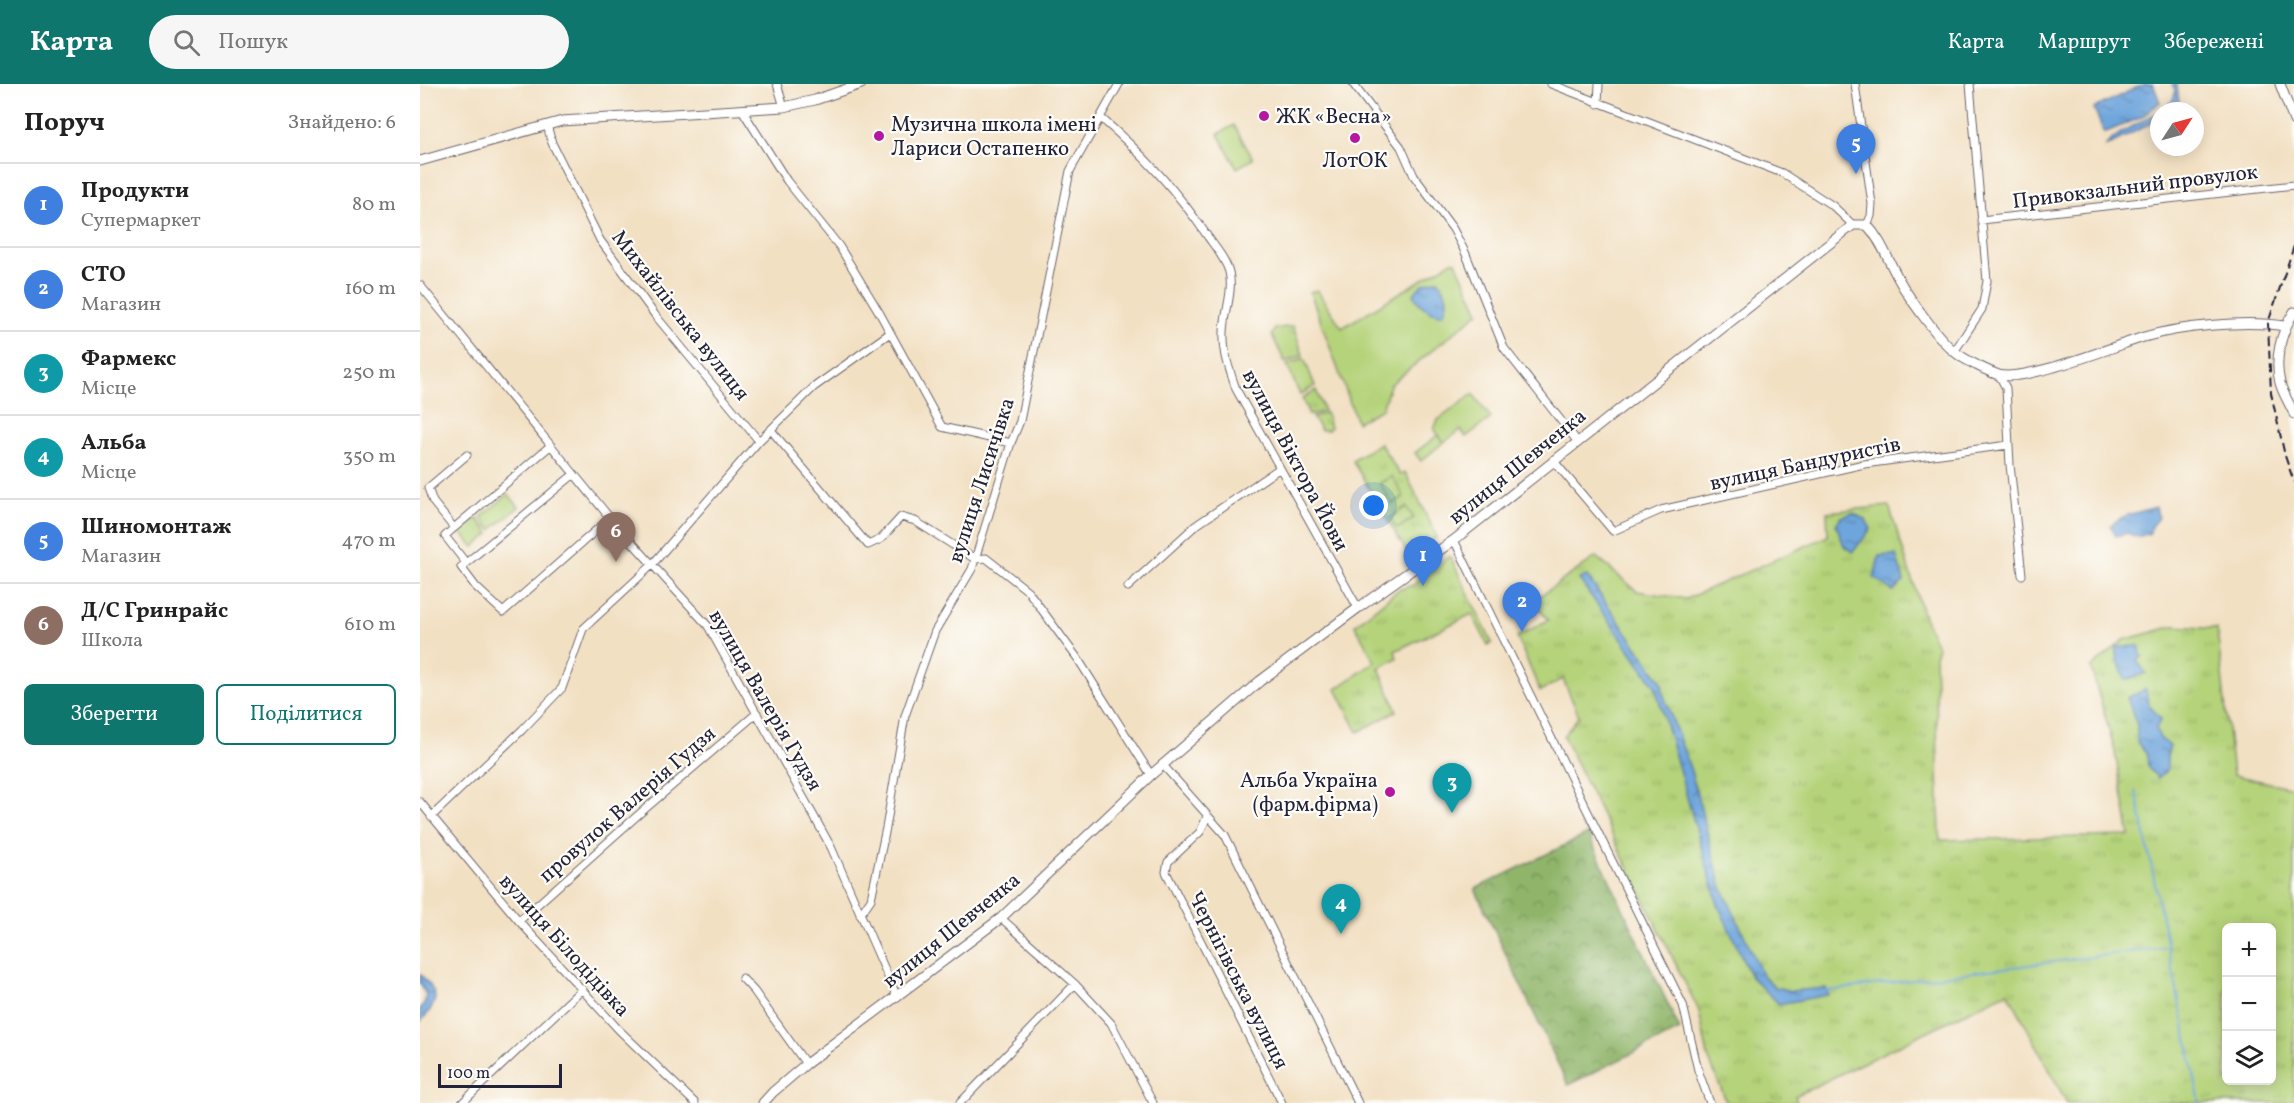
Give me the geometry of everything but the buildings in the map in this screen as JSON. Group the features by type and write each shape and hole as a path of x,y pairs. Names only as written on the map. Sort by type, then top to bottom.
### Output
{"main road":[{"path":"420,161 547,125 582,118 784,107 815,100 861,84"},
{"path":"2280,84 2294,121"},
{"path":"1852,225 1867,225 1877,235 1898,279 1925,318 1954,352 1999,375 2036,371 2147,336 2204,326 2268,323 2284,326"},
{"name":"вулиця Шевченка","path":"763,1103 806,1064 1001,918 1162,764 1260,681 1454,540 1852,225"},
{"path":"2294,312 2284,326 2278,352 2280,382 2294,414"}],"street":[{"path":"777,84 784,107"},
{"name":"вулиця Лисичівка","path":"860,915 872,899 905,716 935,631 972,569 1020,421 1070,171 1119,84"},
{"path":"1353,84 1401,147 1414,176 1454,229 1504,348 1577,441"},
{"path":"1551,84 1782,173 1833,206 1852,225"},
{"path":"1598,104 1599,84"},
{"path":"1855,84 1872,204 1871,216 1867,225"},
{"path":"1954,352 1982,309 1987,280 1970,84"},
{"path":"742,110 787,181 839,246 942,428 1011,443"},
{"name":"вулиця Віктора Йови","path":"1101,118 1130,143 1189,208 1229,270 1231,287 1224,325 1224,356 1236,389 1358,608"},
{"name":"Михайлівська вулиця","path":"547,125 552,143 600,240 655,315 759,441"},
{"name":"Привокзальний провулок","path":"1981,220 2294,184"},
{"name":"вулиця Валерія Гудзя","path":"420,285 573,475 651,566 708,626 831,847 897,997"},
{"path":"431,817 522,730 562,688 584,629 651,566 759,441 814,387 890,333"},
{"path":"1999,375 2006,388 2009,445 2022,575"},
{"path":"771,430 868,545 881,539 901,517 915,521 975,559 986,558 1028,591 1078,659 1151,775"},
{"name":"вулиця Бандуристів","path":"1553,460 1613,531 1661,510 1864,464 2009,445"},
{"path":"466,563 445,536 550,446"},
{"path":"454,528 433,502 428,488 467,455"},
{"path":"1128,586 1195,526 1280,468"},
{"path":"573,475 461,567 476,587 503,612 610,518"},
{"path":"1454,540 1683,1005 1698,1070 1710,1103"},
{"name":"провулок Валерія Гудзя","path":"519,921 638,814 758,713"},
{"path":"1162,764 1225,835 1358,1103"},
{"name":"вулиця Білодідівка","path":"420,802 519,921 619,1030 695,1103"},
{"name":"Чернігівська вулиця","path":"1208,817 1200,832 1168,862 1166,872 1282,1103"},
{"path":"1001,918 1075,984 1111,1023 1153,1103"},
{"path":"742,978 754,991 806,1064"},
{"path":"960,1103 1075,984"},
{"path":"462,1103 582,989"}],"green space":[{"path":"1234,125 1253,159 1237,168 1218,134"},
{"path":"1452,261 1456,262 1479,312 1390,385 1382,409 1357,422 1310,292 1317,290 1342,328"},
{"path":"1293,326 1303,355 1285,362 1272,335 1275,329"},
{"path":"1304,358 1315,386 1300,395 1287,365"},
{"path":"1316,390 1324,411 1309,415 1302,398"},
{"path":"1473,394 1491,418 1466,437 1461,430 1444,442 1434,429 1438,420"},
{"path":"1326,413 1330,428 1321,430 1312,417"},
{"path":"1438,435 1444,442 1421,461 1415,453"},
{"path":"1380,443 1400,475 1405,472 1437,537 1409,556 1352,460"},
{"path":"1392,476 1404,497 1392,504 1380,483"},
{"path":"508,494 519,507 491,530 481,517"},
{"path":"1889,506 1924,617 1938,648 1935,655 1940,840 2130,836 2114,747 2091,668 2124,640 2174,626 2217,629 2233,775 2294,788 2294,1103 2067,1103 2008,992 1795,1096 1797,1103 1727,1103 1708,1057 1699,1011 1563,736 1579,716 1563,679 1540,691 1517,637 1548,620 1533,601 1596,557 1637,591 1686,599 1828,536 1827,512"},
{"path":"1406,507 1414,518 1397,529 1390,518"},
{"path":"477,518 490,534 474,547 460,532"},
{"path":"1450,556 1492,643 1488,645 1472,614 1395,651 1397,658 1379,668 1397,711 1358,732 1336,689 1375,662 1355,625 1398,590 1413,585"},
{"path":"1588,834 1680,1030 1568,1085 1475,889"}],"water":[{"path":"2144,84 2153,84 2160,102 2150,102 2150,110 2142,117 2104,133 2094,108"},
{"path":"2172,84 2177,84 2179,102 2171,102 2174,88"},
{"path":"2150,117 2150,124 2105,147 2121,133"},
{"path":"1438,280 1446,296 1443,314 1426,308 1418,302 1414,294 1424,284"},
{"path":"2155,507 2159,517 2151,526 2150,533 2137,537 2128,533 2116,536 2111,526 2116,522 2126,516"},
{"path":"1853,513 1866,520 1871,529 1853,552 1844,546 1836,524 1842,517"},
{"path":"1896,555 1904,581 1893,591 1874,578 1879,556"},
{"path":"1587,576 1662,682 1663,693 1691,771 1721,885 1762,974 1775,987 1791,991 1826,988 1828,995 1779,1004 1751,977 1718,905 1655,686 1579,579"},
{"path":"2139,646 2142,657 2137,661 2146,673 2125,680 2116,647"},
{"path":"2146,689 2148,704 2161,719 2156,728 2160,738 2170,746 2167,770 2158,778 2148,768 2147,755 2137,742 2137,725 2127,698"},
{"path":"420,974 431,987 435,998 431,1008 420,1022 420,1009 425,1002 426,995 420,983"}],"waterway":[{"path":"2136,791 2200,1103"},
{"path":"1827,991 2168,947"}],"railway":[{"path":"2294,246 2268,323 2271,393 2285,456 2294,482"}],"place":[{"name":"ЖК «Весна»","path":"1264,116"},
{"name":"Музична школа імені Лариси Остапенко","path":"879,136"},
{"name":"ЛотОК","path":"1355,138"},
{"name":"Шиномонтаж","path":"1856,174"},
{"name":"Д/С Гринрайс","path":"616,562"},
{"name":"Продукти","path":"1423,586"},
{"name":"СТО","path":"1522,632"},
{"name":"Альба Україна (фарм.фірма)","path":"1390,792"},
{"name":"Фармекс","path":"1452,813"},
{"name":"Альба","path":"1341,934"}]}
